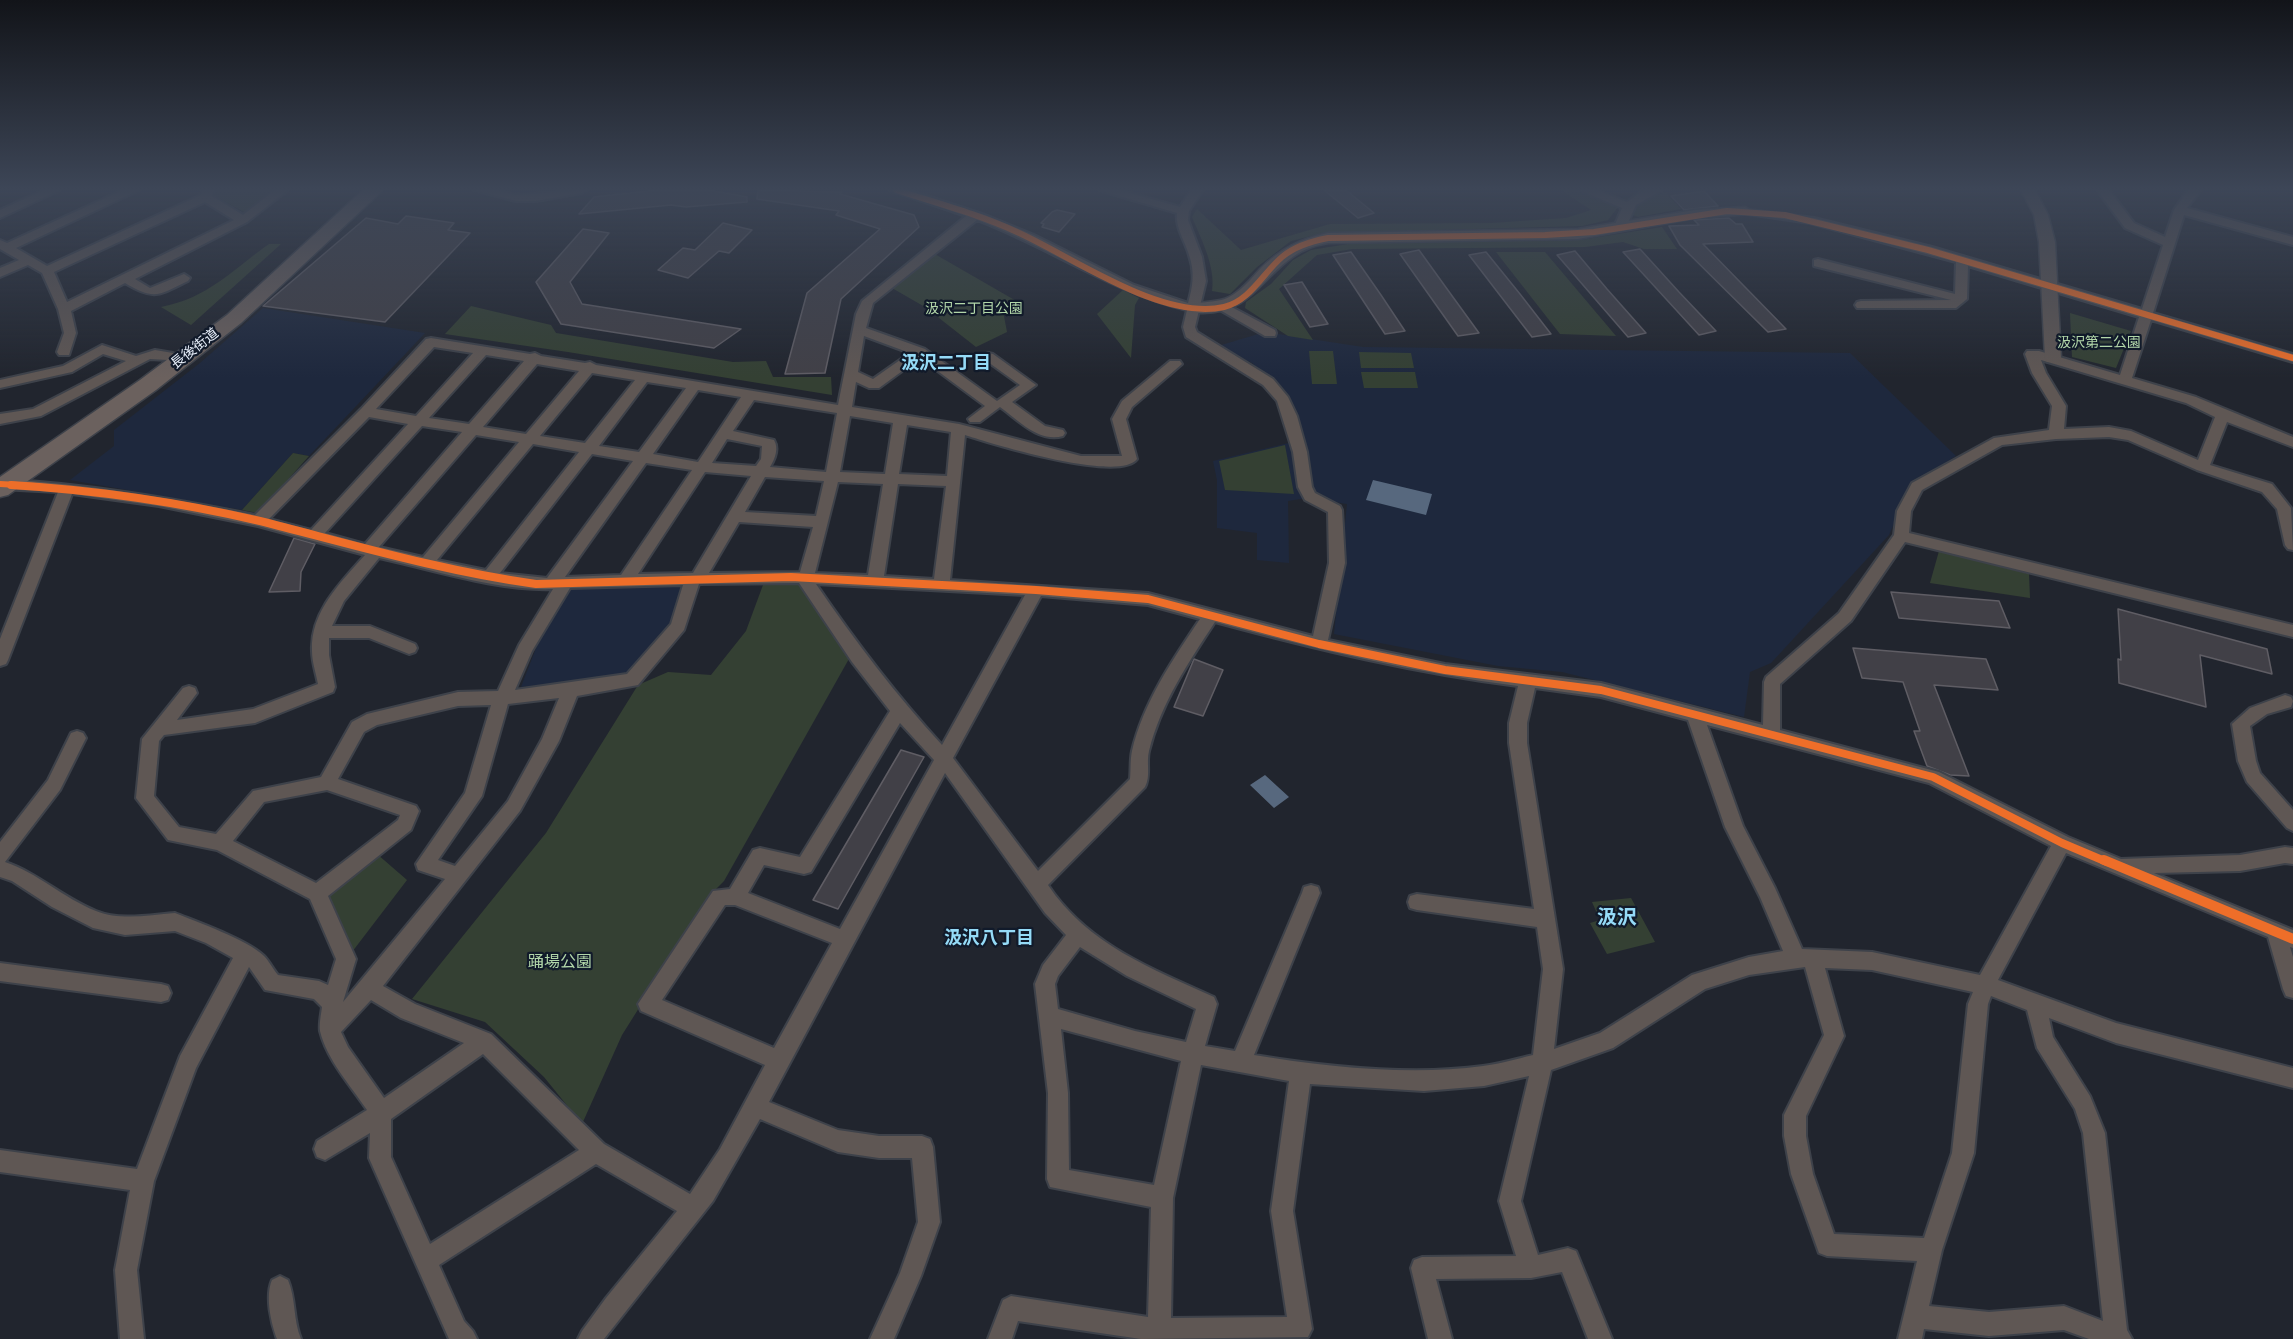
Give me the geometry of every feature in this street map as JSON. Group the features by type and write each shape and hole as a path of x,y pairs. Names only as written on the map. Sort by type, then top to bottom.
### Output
{"main road":[{"name":"長後街道","path":"2,482 168,356 267,276 292,252"},
{"name":"長後街道","path":"2,482 148,385 234,319 309,252"}],"street":[{"path":"14,252 47,272 64,309 69,333 64,352"},
{"path":"47,272 87,252"},
{"path":"64,309 177,252"},
{"path":"805,580 822,522 859,330 868,301 927,252"},
{"path":"1060,252 1140,293 1164,302 1194,308 1224,307 1237,301 1289,252"},
{"path":"1194,252 1200,281 1190,327 1191,334 1268,382 1283,400 1300,452 1305,488 1310,496 1335,510 1337,563 1319,644"},
{"path":"1933,252 2293,358"},
{"path":"2047,252 2053,358"},
{"path":"2125,380 2167,252"},
{"path":"1961,299 1962,260"},
{"path":"0,273 27,261"},
{"path":"1818,262 1961,299"},
{"path":"125,278 147,292 160,290 184,278"},
{"path":"1861,304 1952,305 1961,299"},
{"path":"1224,307 1270,333"},
{"path":"859,330 920,352 1041,430 1058,433"},
{"path":"258,521 366,412 431,342 590,366 959,429 1082,461 1130,459 1119,419 1127,404 1175,364"},
{"path":"0,384 67,369 102,349 136,360"},
{"path":"315,535 483,350"},
{"path":"851,375 874,385 920,352"},
{"path":"0,419 36,413 136,360 154,354 168,356"},
{"path":"2056,434 2059,406 2039,373 2032,354 2053,358 2191,400 2223,416 2293,441"},
{"path":"160,729 255,716 327,687 320,649 325,617 334,600 372,550 535,357"},
{"path":"975,418 1029,385 988,357"},
{"path":"427,562 590,366"},
{"path":"489,577 586,448 645,376"},
{"path":"458,875 425,864 472,796 497,709 525,650 559,583 696,384"},
{"path":"626,580 751,393"},
{"path":"366,412 700,467 832,477 952,481"},
{"path":"2202,467 2223,416"},
{"path":"875,583 901,419"},
{"path":"941,586 959,429"},
{"path":"1771,736 1772,682 1791,668 1845,617 1901,536 1904,511 1917,487 1999,441 2056,434 2109,432 2131,436 2202,467 2267,488 2284,508 2293,545"},
{"path":"327,783 358,727 373,719 458,699 503,698 632,680 678,626 696,579 768,459 769,443 724,434"},
{"path":"2,482 67,488 159,501 258,521 489,577 536,584 791,577 805,580 1036,590 1148,599 1319,644 1446,670 1601,690 1933,777 2062,843 2284,936 2293,989"},
{"path":"0,660 67,488"},
{"path":"733,516 822,522"},
{"path":"1901,536 2293,631"},
{"path":"805,580 858,658 899,710 944,759 1037,884 1047,901 1078,935 1110,958 1206,1004 1192,1054 1162,1198 1159,1334"},
{"path":"590,1339 617,1300 693,1208 755,1107 778,1060 1036,590"},
{"path":"1037,884 1139,782 1140,752 1157,705 1173,673 1211,615"},
{"path":"324,633 370,632 409,648"},
{"path":"1528,681 1518,723 1518,743 1553,969 1542,1063 1510,1201 1530,1267"},
{"path":"330,1030 369,988 514,806 550,741 571,690"},
{"path":"189,693 151,739 145,798 174,834 220,843 317,893 346,960 332,1004 330,1030 341,1054 381,1112 380,1158 456,1329 465,1339"},
{"path":"2290,701 2272,703 2241,724 2247,761 2253,777 2290,816"},
{"path":"735,897 760,856 804,866 899,710"},
{"path":"1695,715 1734,827 1805,959 1834,1036 1795,1115 1795,1136 1802,1174 1827,1245 1931,1250"},
{"path":"0,856 54,785 77,738"},
{"path":"220,843 259,796 327,783 410,811 405,825 317,893"},
{"path":"1910,1339 1931,1250 1963,1153 1978,1004 1985,985 2062,843"},
{"path":"2116,865 2240,863 2285,855 2293,856"},
{"path":"0,869 18,875 93,919 125,926 175,922 213,937 256,961 272,983 319,990 332,1004"},
{"path":"1241,1062 1311,893"},
{"path":"778,1060 648,1004 720,897 735,897 844,939"},
{"path":"1418,902 1545,919"},
{"path":"1078,935 1050,970 1045,984 1058,1093 1058,1179 1162,1198"},
{"path":"132,1339 126,1270 143,1181 187,1064 245,956"},
{"path":"1048,1016 1192,1054 1301,1073 1424,1081 1485,1076 1542,1063 1606,1041 1699,982 1749,966 1805,959 1872,961 1985,985 2036,1006 2116,1033 2293,1078"},
{"path":"0,972 161,993"},
{"path":"369,988 408,1011 484,1041 596,1152 693,1208"},
{"path":"1915,1316 1989,1324 2064,1318 2118,1338 2094,1133 2083,1103 2044,1041 2036,1006"},
{"path":"325,1149 370,1121 484,1041"},
{"path":"1000,1339 1011,1308 1159,1334 1301,1334 1282,1211 1301,1073"},
{"path":"755,1107 838,1141 879,1147 922,1147 929,1222 910,1276 882,1339"},
{"path":"426,1260 596,1152"},
{"path":"0,1161 143,1181"},
{"path":"1440,1339 1422,1268 1530,1267 1568,1259 1600,1339"},
{"path":"279,1288 285,1329 289,1339"}],"shaded area":[{"path":"263,308 425,333 309,456 293,453 242,510 70,480 114,446 114,430 200,363"},
{"path":"1265,332 1363,347 1850,353 1956,456 1911,485 1889,535 1771,663 1750,672 1744,717 1562,672 1498,666 1334,634 1347,504 1307,498 1288,501 1289,563 1257,560 1257,533 1217,528 1217,480 1213,461 1301,440 1285,394 1252,363 1218,346"},
{"path":"1373,480 1432,494 1426,515 1366,500"},
{"path":"686,584 674,624 626,676 521,687 540,638 569,589"},
{"path":"1265,775 1289,797 1274,808 1250,785"}],"green space":[{"path":"258,252 272,252 191,325 161,307 192,297 231,273"},
{"path":"1206,252 1276,252 1257,267 1230,294 1212,291 1210,263"},
{"path":"1307,252 1332,252 1317,255 1279,289 1313,340 1288,336 1245,308 1246,302 1271,284 1293,260"},
{"path":"1496,252 1545,252 1616,336 1560,334"},
{"name":"汲沢二丁目公園","path":"933,253 1018,302 1003,311 1007,332 976,347 925,307 892,288"},
{"path":"1123,290 1139,298 1135,305 1131,358 1097,314"},
{"path":"471,306 551,325 556,333 733,362 766,361 773,377 831,377 832,395 445,334"},
{"name":"汲沢第二公園","path":"2070,313 2131,331 2116,368 2072,357"},
{"path":"1309,351 1333,351 1337,384 1312,384"},
{"path":"1359,352 1411,353 1414,368 1361,368"},
{"path":"1361,372 1415,372 1418,388 1364,388"},
{"path":"1285,445 1294,494 1225,490 1219,461"},
{"path":"293,453 309,456 258,513 242,510"},
{"path":"1939,551 2029,574 2030,598 1930,583"},
{"name":"踊場公園","path":"800,584 850,657 724,881 710,895 622,1035 582,1124 544,1077 485,1022 412,999 546,833 638,685 668,672 711,675 746,631 763,585"},
{"path":"377,854 407,880 352,952 326,893"},
{"path":"1631,898 1655,942 1607,954 1590,923 1600,920 1592,902"}],"building":[{"path":"326,252 451,252 385,322 263,306"},
{"path":"562,252 593,252 570,282 582,304 741,329 714,348 561,324 536,282"},
{"path":"678,252 717,252 688,278 658,270"},
{"path":"853,252 891,252 841,299 825,373 785,374 807,293"},
{"path":"1351,252 1405,331 1385,334 1333,255"},
{"path":"1421,252 1479,333 1458,336 1400,254"},
{"path":"1486,252 1551,334 1532,337 1469,255"},
{"path":"1576,252 1646,333 1628,337 1557,255"},
{"path":"1623,252 1643,252 1716,331 1699,335"},
{"path":"1688,252 1711,252 1786,329 1768,332"},
{"path":"1302,282 1328,324 1310,327 1284,285"},
{"path":"294,538 315,544 301,572 300,591 269,592"},
{"path":"1891,592 1999,601 2010,628 1899,618"},
{"path":"2118,609 2267,649 2272,674 2200,655 2206,707 2119,683 2118,659 2121,660"},
{"path":"1853,648 1986,659 1998,690 1934,685 1969,776 1950,775 1927,766 1914,731 1920,731 1903,682 1862,678"},
{"path":"1194,659 1223,670 1203,716 1174,707"},
{"path":"901,750 924,757 838,909 813,900"}],"cycle path":[{"path":"1057,252 1118,284 1147,296 1174,305 1201,309 1224,307 1241,299 1288,252"},
{"path":"1936,252 2293,358"},
{"path":"0,484 67,488 159,501 258,521 376,552 499,579 536,584 791,577 1036,590 1148,599 1319,644 1445,670 1601,690 1933,777 2062,843 2293,939"}],"district":[{"name":"汲沢二丁目","path":"946,364"},
{"name":"汲沢","path":"1617,919"},
{"name":"汲沢八丁目","path":"989,939"}]}
